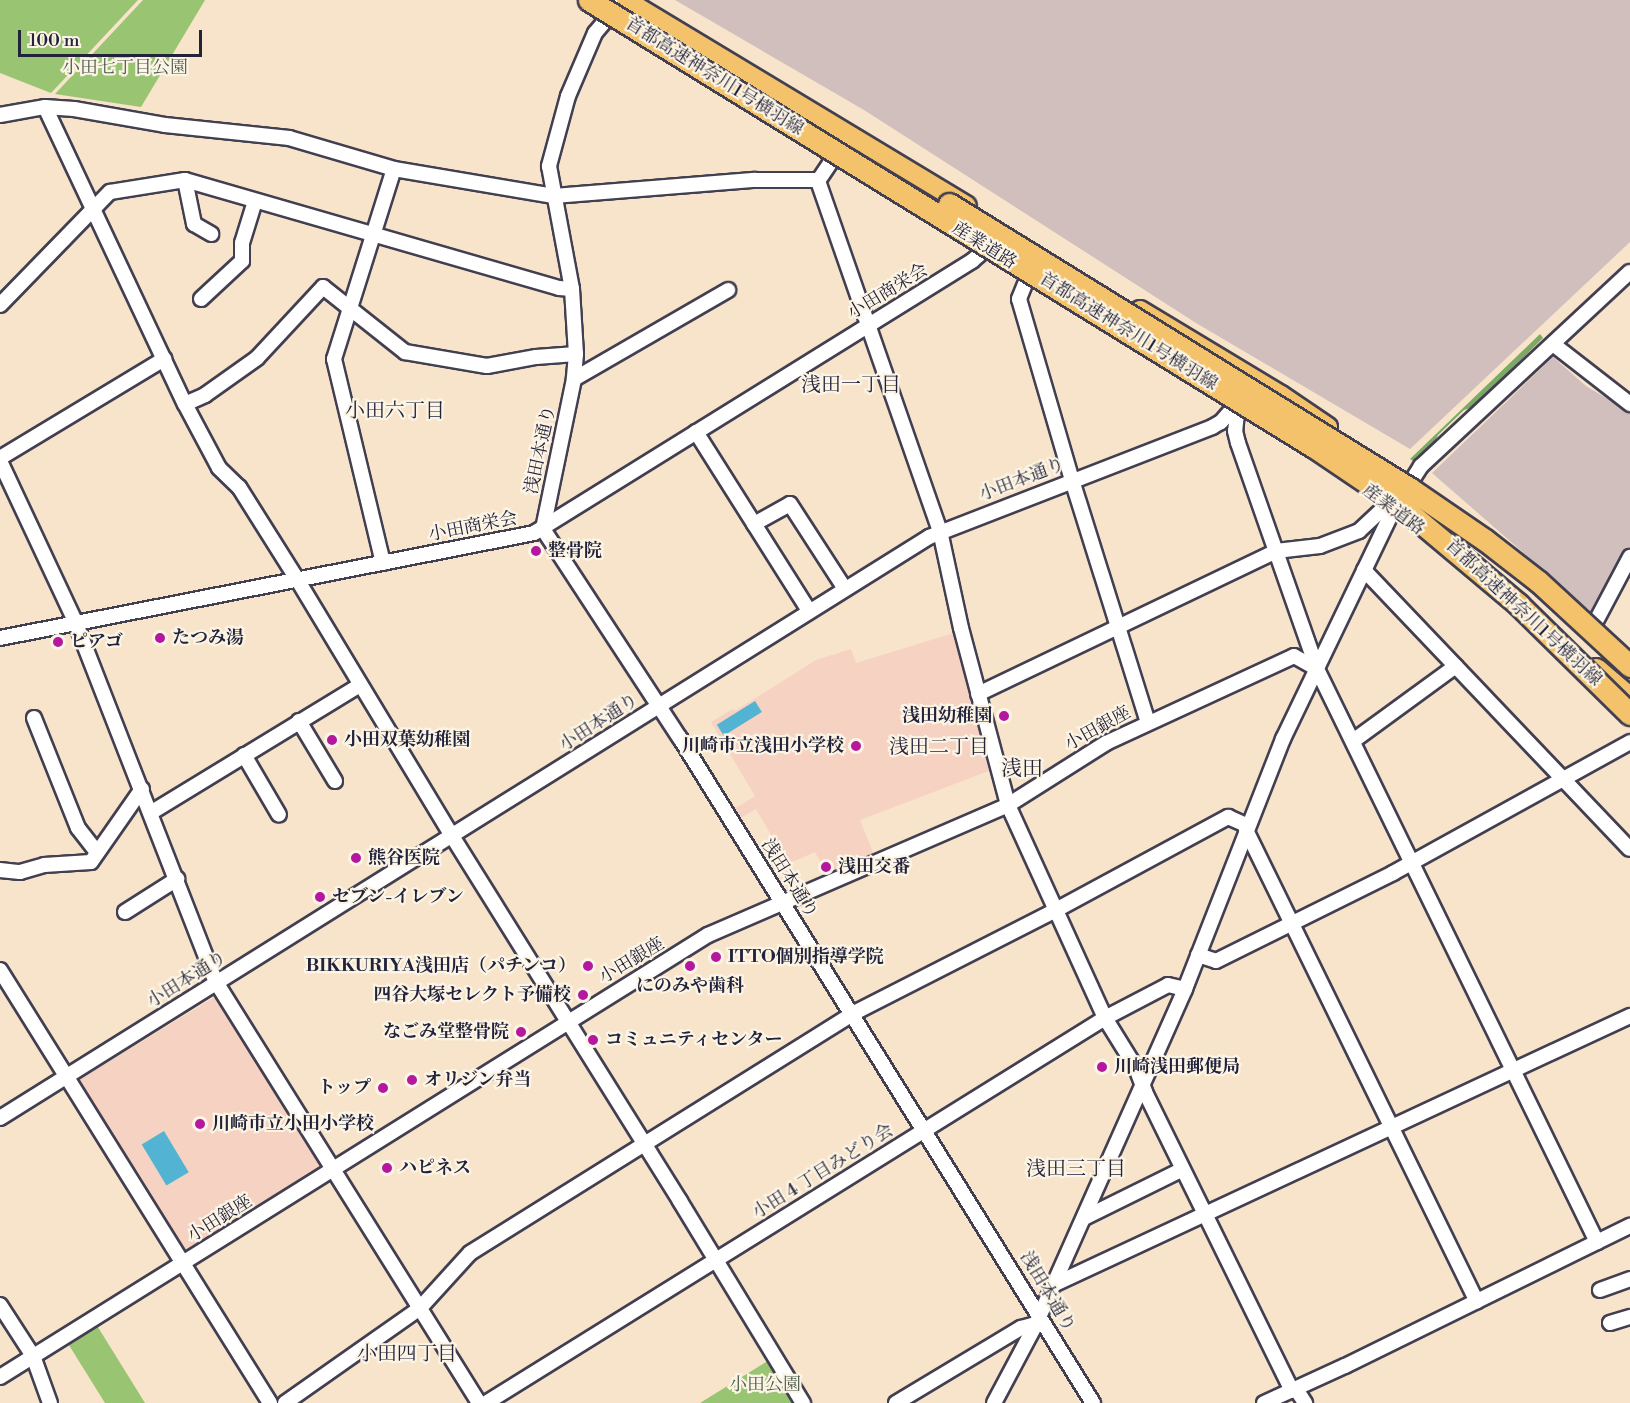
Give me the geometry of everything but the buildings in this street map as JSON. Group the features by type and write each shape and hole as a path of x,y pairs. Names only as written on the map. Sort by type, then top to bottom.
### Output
{"highway":[{"name":"首都高速神奈川1号横羽線","path":"589,0 1314,447 1390,498 1467,558 1630,712"},
{"name":"首都高速神奈川1号横羽線","path":"611,9 1409,488 1485,540 1539,582 1630,666"},
{"path":"1449,512 1630,675"},
{"path":"1434,540 1496,582 1630,698"}],"main road":[{"name":"産業道路","path":"580,0 611,9 841,147 987,248 1312,450 1434,540 1516,607 1630,712"},
{"name":"産業道路","path":"625,0 1256,380 1409,483 1541,577 1630,656"}],"street":[{"name":"浅田本通り","path":"625,0 611,9 596,33 568,96 549,166 572,289 576,354 574,379 543,529 782,901 925,1129 1038,1319 1093,1403"},
{"path":"0,115 45,107 74,109 165,125 289,138 394,169 554,196 755,180 818,181"},
{"path":"45,107 185,404 219,468 239,487 297,579 452,836 803,1403"},
{"path":"818,181 841,147"},
{"path":"383,563 334,359 394,169"},
{"path":"185,180 194,224 211,234"},
{"path":"0,305 110,192 185,180 559,288 572,289"},
{"path":"818,181 940,531 978,694 1008,805 1105,1018 1136,1068 1142,1085 1205,1214 1294,1390 1305,1403"},
{"path":"201,299 242,261 242,243 255,201"},
{"name":"小田商栄会","path":"1,636 498,541 543,529 972,261 987,248"},
{"path":"978,694 1276,551 1337,541 1359,531 1390,507 1421,466 1630,272"},
{"path":"1029,274 1019,299 1071,480 1148,722"},
{"path":"185,404 205,395 257,358 322,287 405,352 462,364 496,366 536,357 576,354"},
{"path":"574,379 728,290"},
{"path":"1553,344 1630,404"},
{"path":"164,359 0,460 75,621 152,812 216,982 479,1403"},
{"name":"小田本通り","path":"0,1118 940,531 1212,427 1221,422 1238,404 1256,380"},
{"path":"1238,404 1235,431 1238,443 1317,669 1597,1242"},
{"path":"696,432 809,611"},
{"path":"754,524 790,504 845,589"},
{"path":"994,1403 1038,1319 1084,1218 1185,989 1283,739 1364,570 1390,507"},
{"path":"1595,623 1630,557"},
{"path":"1364,570 1630,849"},
{"name":"小田銀座","path":"0,1377 708,935 1008,805 1106,742 1294,656 1317,669"},
{"path":"1353,741 1456,666"},
{"path":"152,812 360,685"},
{"path":"34,718 78,828 97,852"},
{"path":"298,722 334,782"},
{"path":"1198,955 1216,961 1411,861 1630,742"},
{"path":"244,755 279,815"},
{"path":"0,870 20,872 44,865 91,862 142,789"},
{"path":"285,1403 420,1308 470,1253 852,1014 1056,910 1228,817 1247,828 1477,1302"},
{"path":"124,912 177,879"},
{"path":"0,970 270,1403"},
{"name":"小田 4 丁目みどり会","path":"486,1403 1105,1018 1168,985 1185,989"},
{"path":"1053,1285 1630,1016"},
{"path":"1084,1218 1183,1169"},
{"path":"1264,1403 1477,1302 1630,1226"},
{"path":"1600,1290 1630,1279"},
{"path":"0,1305 33,1356 50,1403"},
{"path":"1610,1323 1630,1317"},
{"path":"896,1403 1038,1319"}],"shaded area":[{"path":"675,0 1630,0 1630,242 1410,449 1196,323 864,110"},
{"path":"1553,357 1586,386 1630,412 1630,552 1596,616 1432,473"},
{"name":"川崎市立浅田小学校","path":"957,632 994,769 860,820 874,855 828,876 815,852 788,864 756,809 739,819 733,810 755,796 711,722 733,709 735,711 816,660 851,649 856,663"},
{"name":"川崎市立小田小学校","path":"213,998 217,999 323,1166 184,1253 77,1081"}],"green space":[{"path":"0,0 138,0 51,93 0,73"},
{"name":"小田七丁目公園","path":"143,0 205,0 141,107 55,94"},
{"path":"1540,334 1543,338 1473,407 1464,410 1415,462 1410,459"},
{"path":"96,1324 145,1403 105,1403 67,1342"},
{"name":"小田公園","path":"771,1359 798,1403 700,1403"}],"water":[{"path":"755,701 762,712 724,736 717,725"},
{"path":"164,1131 189,1172 166,1186 142,1144"}],"place":[{"name":"整骨院","path":"536,551"},
{"name":"たつみ湯","path":"160,638"},
{"name":"ピアゴ","path":"58,642"},
{"name":"浅田幼稚園","path":"1004,716"},
{"name":"小田双葉幼稚園","path":"332,740"},
{"name":"川崎市立浅田小学校","path":"856,746"},
{"name":"熊谷医院","path":"356,858"},
{"name":"浅田交番","path":"826,867"},
{"name":"セブン-イレブン","path":"320,897"},
{"name":"ITTO個別指導学院","path":"716,957"},
{"name":"BIKKURIYA浅田店（パチンコ）","path":"588,966"},
{"name":"にのみや歯科","path":"690,966"},
{"name":"四谷大塚セレクト予備校","path":"583,995"},
{"name":"なごみ堂整骨院","path":"521,1032"},
{"name":"コミュニティセンター","path":"593,1040"},
{"name":"川崎浅田郵便局","path":"1102,1067"},
{"name":"オリジン弁当","path":"412,1080"},
{"name":"トップ","path":"383,1088"},
{"name":"川崎市立小田小学校","path":"200,1124"},
{"name":"ハピネス","path":"387,1168"}],"district":[{"name":"浅田一丁目","path":"851,385"},
{"name":"小田六丁目","path":"395,411"},
{"name":"浅田二丁目","path":"939,747"},
{"name":"浅田","path":"1022,769"},
{"name":"浅田三丁目","path":"1076,1169"},
{"name":"小田四丁目","path":"407,1354"}]}
